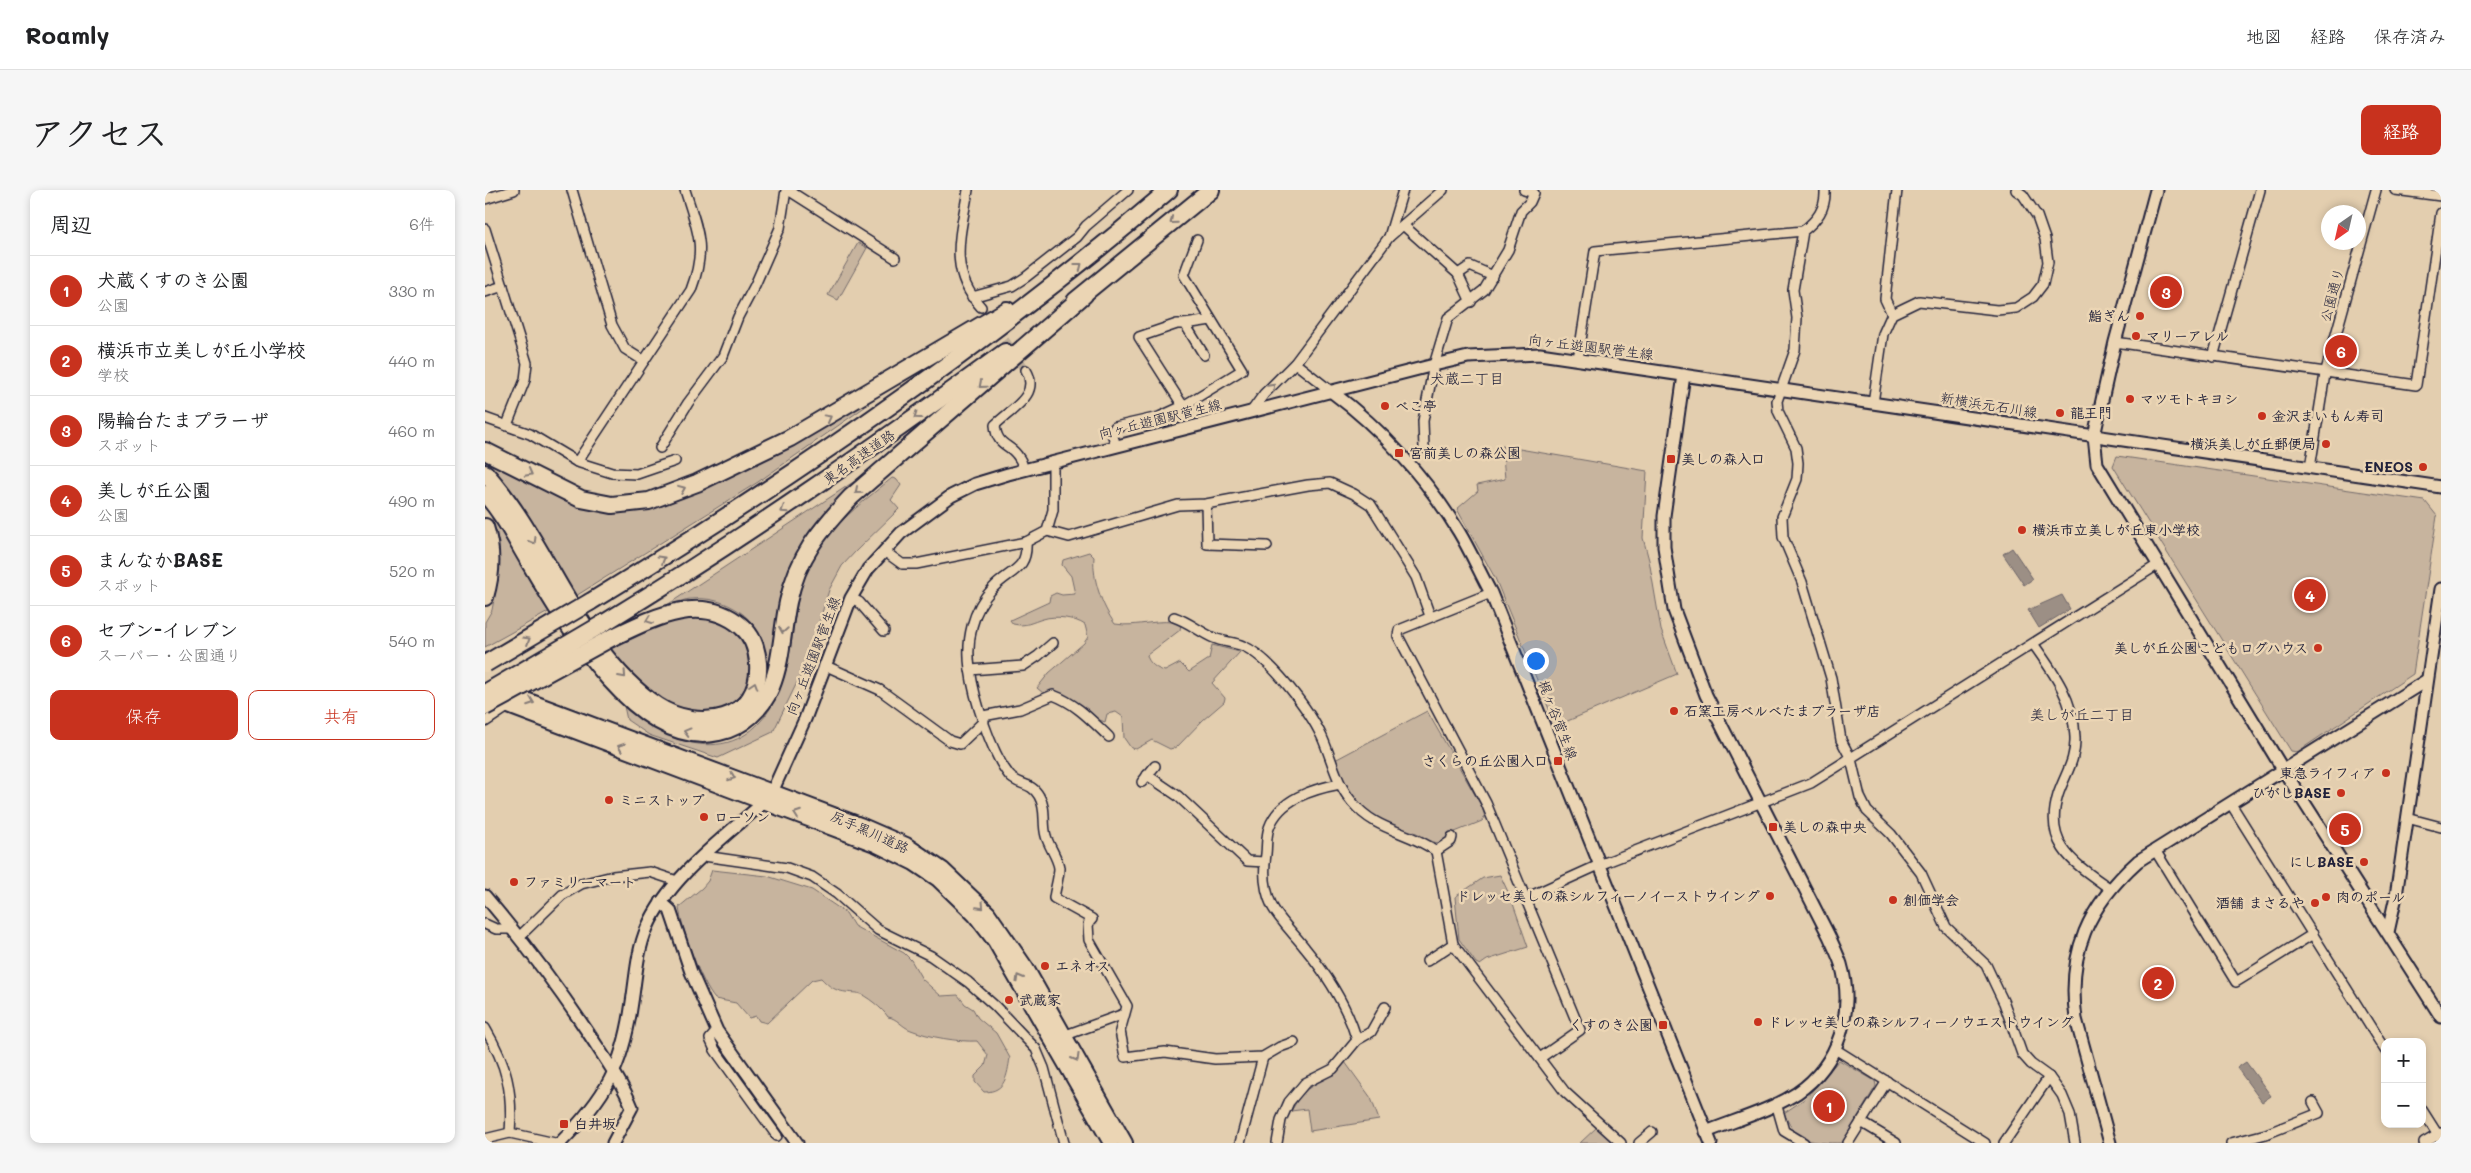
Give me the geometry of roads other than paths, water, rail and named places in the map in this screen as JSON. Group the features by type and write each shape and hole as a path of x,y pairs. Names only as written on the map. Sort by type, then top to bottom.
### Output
{"highway":[{"name":"東名高速道路","path":"485,664 590,602 777,485 1056,284 1102,248 1169,190"},
{"name":"東名高速道路","path":"485,693 608,631 697,567 790,506 1084,295 1211,190"},
{"path":"485,452 581,499 613,504 649,501 697,483 791,438 837,413 993,317 1056,284"},
{"path":"485,494 509,526 550,596 596,662 640,709 658,722 695,734 733,729 748,718 770,689 780,659 788,601 796,573 806,552 824,526 851,497 1084,295"},
{"path":"485,472 512,506 560,589 607,657 640,693 658,706 681,718 701,721 717,720 732,714 745,704 755,689 758,670 757,652 752,639 743,627 715,611 701,609 667,614 608,631 485,707"},
{"path":"485,527 492,565 485,597"}],"main road":[{"name":"尻手黒川道路","path":"485,685 768,796 914,863 938,879 975,915 995,940 1125,1143"},
{"name":"尻手黒川道路","path":"485,697 768,796"},
{"name":"尻手黒川道路","path":"1058,1038 1111,1143"}],"street":[{"path":"485,199 514,190"},
{"path":"572,190 612,325 625,349 644,361"},
{"path":"577,462 691,290 699,266 701,247 685,190"},
{"path":"660,448 688,403 723,356 738,317 755,285 780,228 787,190 895,258"},
{"path":"968,190 958,264 972,297 981,307"},
{"path":"972,297 1012,286 1026,277 1077,237 1086,226 1128,190"},
{"path":"1389,237 1403,190"},
{"path":"1251,412 1264,394 1295,363 1389,237 1443,190"},
{"path":"1424,448 1423,421 1434,365 1448,318 1484,290 1493,276 1508,250 1521,211 1530,202 1534,193 1524,190"},
{"path":"1578,359 1595,251 1803,231 1818,219 1825,199 1825,190"},
{"path":"1892,314 1885,299 1897,190"},
{"path":"1873,403 1883,334 1892,314 1919,301 1997,310 2016,308 2033,296 2043,284 2048,262 2045,240 2037,216 2023,195 2016,190"},
{"path":"2157,190 2115,342 2094,436 2097,464 2284,770 2441,1017"},
{"path":"2213,357 2260,190"},
{"name":"公園通り","path":"2310,468 2325,374 2376,190"},
{"path":"2395,190 2441,196"},
{"path":"2115,342 2325,374 2416,385 2441,212"},
{"path":"1403,225 1458,274 1471,302"},
{"path":"485,229 527,363 527,372 507,425"},
{"path":"1803,231 1793,290 1797,318 1795,350 1777,401 1778,411 1796,448 1798,463 1797,479 1782,517 1783,537 1802,582 1831,678 1841,740 1851,759 1860,797 1867,811 1891,834 1921,873 1946,927 1986,965 2004,1003 2022,1054 2031,1064 2049,1077 2062,1095 2071,1114 2075,1143"},
{"path":"1116,446 1113,433 1115,427 1159,417 1183,406 1241,370 1184,275 1197,240"},
{"path":"1458,274 1470,266 1493,276"},
{"path":"485,292 503,286"},
{"path":"1183,406 1139,337 1185,324 1211,320"},
{"path":"1185,324 1204,355"},
{"name":"向ヶ丘遊園駅菅生線","path":"768,796 805,719 851,598 867,569 901,533 939,503 975,484 1053,462 1468,357 1540,354 1741,383"},
{"name":"梶ヶ谷菅生線","path":"1295,363 1365,419 1432,491 1460,534 1491,593 1711,1143"},
{"path":"1024,470 1019,456 1000,442 996,435 995,425 1024,400 1032,388 1031,378 1026,370"},
{"path":"1684,375 1664,516 1664,547 1674,610 1687,649 1707,695 1841,963 1845,986 1846,1012 1842,1034 1835,1049 1821,1071 1809,1084 1776,1103 1706,1132"},
{"name":"新横浜元石川線","path":"1741,383 2441,487"},
{"path":"485,418 530,434 577,462 612,473 637,474 675,461"},
{"path":"1047,531 1053,510 1053,462"},
{"path":"883,551 902,564 916,564 1026,542 1047,531 1069,537 1178,504 1206,504 1330,484 1354,494 1371,505 1416,577 1430,616"},
{"path":"1206,504 1207,544 1267,546"},
{"path":"1026,542 1027,554 1021,566 993,588 978,611 971,629 969,649 970,670 996,755 1010,777 1028,784 1039,795 1044,810 1045,834 1059,868 1054,898 1092,918 1088,924 1089,940 1127,1006 1120,1031 1125,1057 1165,1052 1215,1059 1263,1057 1280,1047 1294,1042"},
{"path":"1526,898 1599,865 1811,783 2034,645 2159,564"},
{"path":"2388,932 2441,588"},
{"path":"1491,593 1399,630 1398,636 1486,803 1580,1030 1540,1058"},
{"path":"851,598 859,602 884,631"},
{"path":"1174,617 1191,623 1214,638 1245,646 1275,670 1321,735 1340,784 1364,816 1379,826 1424,842 1436,851 1453,944 1565,1092 1621,1143"},
{"path":"970,670 1023,666 1053,643"},
{"path":"2034,645 2062,686 2071,709 2075,737 2071,767 2059,794 2054,817 2058,840 2071,861 2109,888"},
{"path":"824,665 880,690 951,741 960,744 984,718 1020,710 1053,695 1080,709 1109,737"},
{"path":"2110,1143 2076,1019 2074,1001 2074,977 2080,944 2090,920 2109,888 2137,862 2155,850 2427,680"},
{"path":"485,722 509,706"},
{"path":"1155,766 1144,779 1177,796 1247,861 1265,862"},
{"path":"1340,784 1321,787 1293,799 1277,813 1269,828 1265,862 1266,891 1273,908 1344,1004 1357,1040"},
{"path":"560,1143 588,1115 614,1074 626,1044 641,948 647,928 661,902 677,881 768,796"},
{"path":"2231,804 2381,1044"},
{"path":"2407,818 2441,827"},
{"path":"1436,851 1451,841 1453,837"},
{"path":"2155,850 2237,982 2313,934"},
{"path":"704,856 787,868 812,877 837,894 878,930 931,956 967,982 995,1006 1036,1049 1044,1068 1064,1143"},
{"path":"516,933 562,895 581,884 613,876 651,872 677,881"},
{"path":"485,896 553,981 614,1074 632,1107 613,1143"},
{"path":"661,902 669,910 691,972 717,1032 797,1143"},
{"path":"485,924 496,929 516,933"},
{"path":"1427,961 1453,944"},
{"path":"1277,1143 1281,1120 1289,1102 1305,1084 1333,1069 1357,1040 1371,1032 1385,1007"},
{"path":"1036,1049 1058,1038 1124,1014"},
{"path":"485,1028 497,1048 507,1074 512,1104 510,1133"},
{"path":"717,1032 710,1039 715,1050 777,1136"},
{"path":"1835,1049 1985,1143"},
{"path":"1240,1143 1263,1057"},
{"path":"2004,1143 2049,1077"},
{"path":"1847,1143 1887,1081"},
{"path":"2231,1143 2266,1134 2319,1113 2313,1102"},
{"path":"1776,1103 1784,1130 1804,1143"},
{"path":"2424,1143 2440,1136 2426,1116"},
{"path":"1861,1122 1897,1143"},
{"path":"1639,1143 1651,1132"},
{"path":"485,1139 510,1133 555,1143"}],"tunnel":[{"path":"981,307 1026,370"}],"place":[{"name":"陽輪台たまプラーザ","path":"2166,292"},
{"name":"鮨ぎん","path":"2140,316"},
{"name":"マリーアレル","path":"2136,336"},
{"name":"セブン-イレブン","path":"2341,351"},
{"name":"マツモトキヨシ","path":"2130,399"},
{"name":"べこ亭","path":"1385,406"},
{"name":"龍王門","path":"2060,413"},
{"name":"金沢まいもん寿司","path":"2262,416"},
{"name":"横浜美しが丘郵便局","path":"2326,444"},
{"name":"宮前美しの森公園","path":"1399,453"},
{"name":"美しの森入口","path":"1671,459"},
{"name":"ENEOS","path":"2423,467"},
{"name":"横浜市立美しが丘東小学校","path":"2022,530"},
{"name":"美しが丘公園","path":"2310,595"},
{"name":"美しが丘公園こどもログハウス","path":"2318,648"},
{"name":"石窯工房ベルベたまプラーザ店","path":"1674,711"},
{"name":"さくらの丘公園入口","path":"1558,761"},
{"name":"東急ライフィア","path":"2386,773"},
{"name":"ひがしBASE","path":"2341,793"},
{"name":"ミニストップ","path":"609,800"},
{"name":"ローソン","path":"704,817"},
{"name":"美しの森中央","path":"1773,827"},
{"name":"まんなかBASE","path":"2345,829"},
{"name":"にしBASE","path":"2364,862"},
{"name":"ファミリーマート","path":"514,882"},
{"name":"ドレッセ美しの森シルフィーノイーストウイング","path":"1770,896"},
{"name":"肉のポール","path":"2326,897"},
{"name":"創価学会","path":"1893,900"},
{"name":"酒舗 まさるや","path":"2315,903"},
{"name":"エネオス","path":"1045,966"},
{"name":"横浜市立美しが丘小学校","path":"2158,983"},
{"name":"武蔵家","path":"1009,1000"},
{"name":"ドレッセ美しの森シルフィーノウエストウイング","path":"1758,1022"},
{"name":"くすのき公園","path":"1663,1025"},
{"name":"犬蔵くすのき公園","path":"1829,1106"},
{"name":"白井坂","path":"564,1124"}],"district":[{"name":"犬蔵二丁目","path":"1467,379"},
{"name":"美しが丘二丁目","path":"2082,715"}]}
